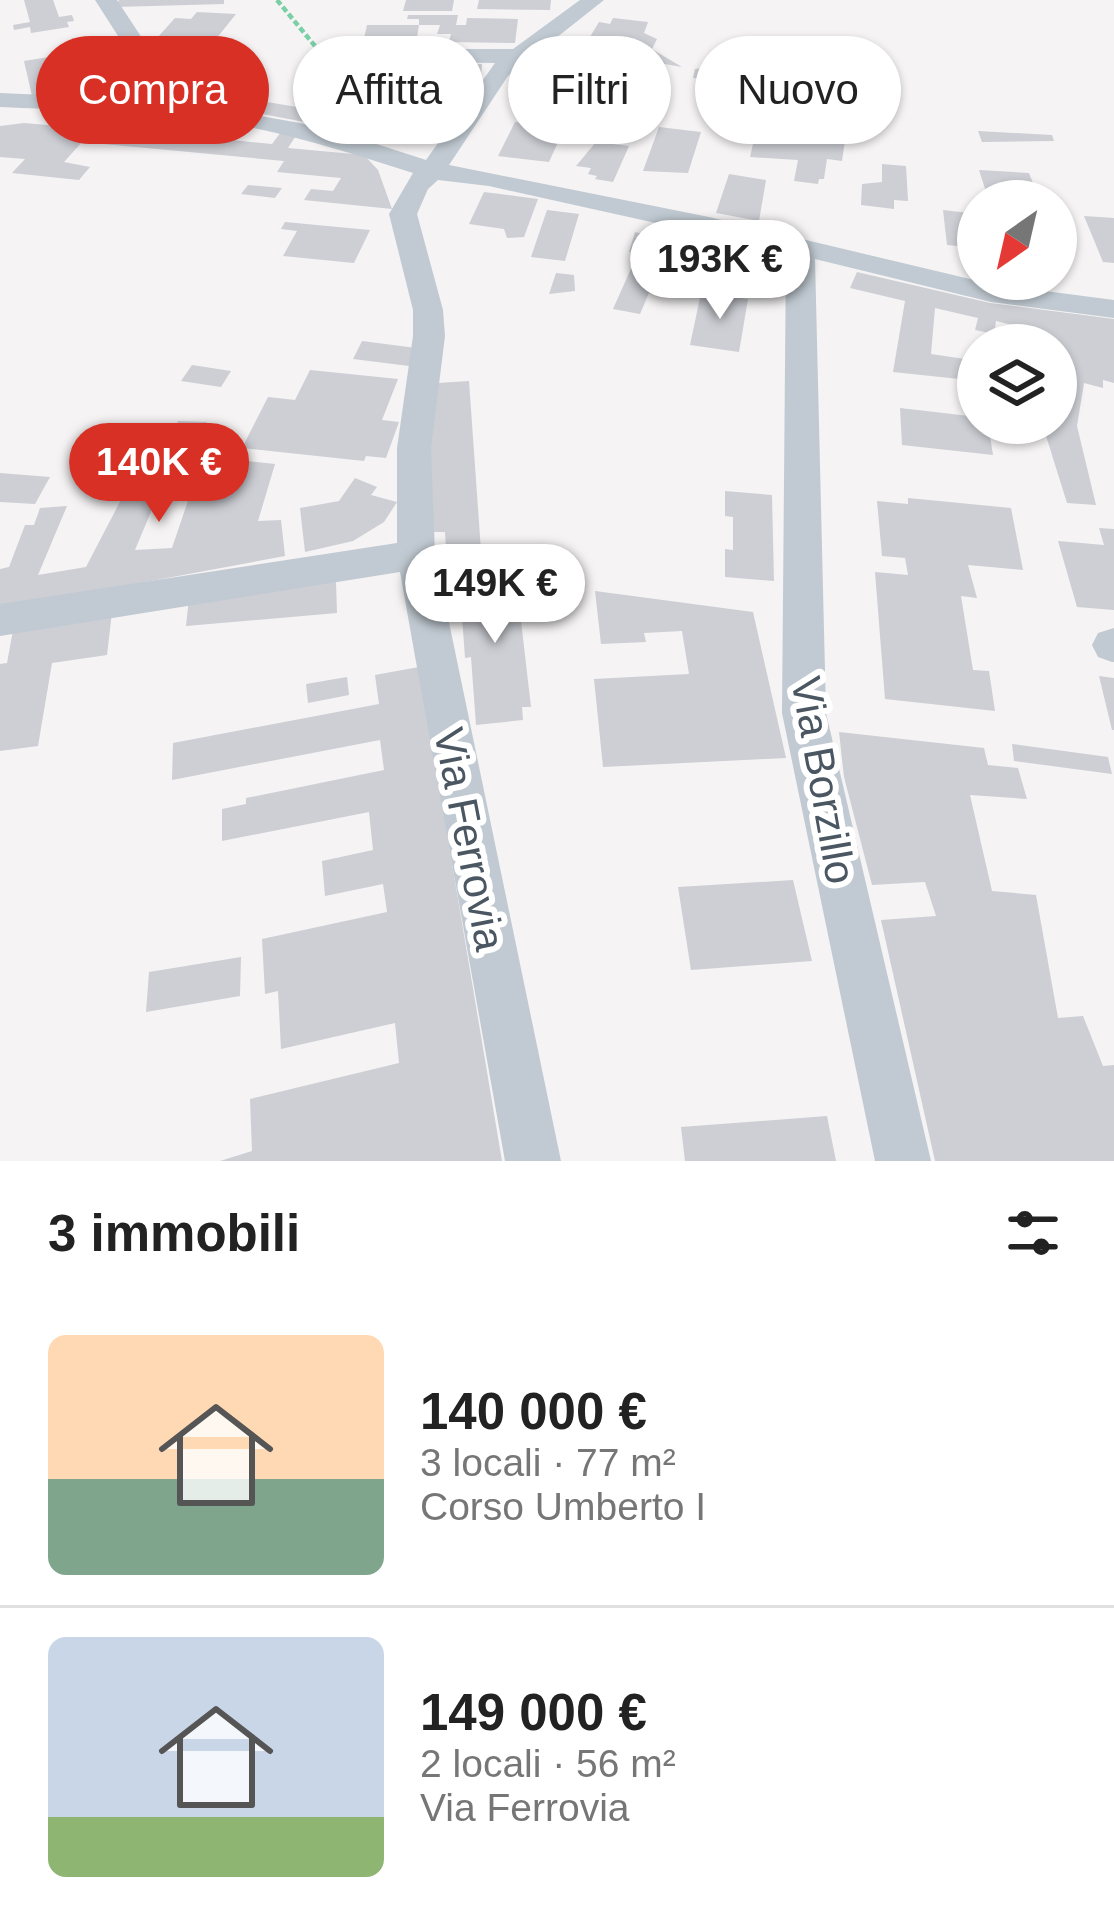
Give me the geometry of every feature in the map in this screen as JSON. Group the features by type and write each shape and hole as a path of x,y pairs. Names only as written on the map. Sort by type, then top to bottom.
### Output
{"street":[{"path":"106,0 129,36"},
{"name":"Via Ferrovia","path":"542,36 593,0"},
{"name":"Via Ferrovia","path":"508,63 432,171 416,185 403,214 429,322 414,448 416,555 533,1161"},
{"path":"0,100 36,102"},
{"path":"269,125 327,136 432,171 490,178 991,293 1114,310"},
{"name":"Via Borzillo","path":"800,249 804,713 903,1161"},
{"path":"0,620 416,555"}],"building":[{"path":"24,0 53,0 59,17 72,15 74,21 67,22 69,27 31,33 30,27 14,30 13,25 30,22"},
{"path":"119,0 224,0 224,4 116,7"},
{"path":"406,0 454,0 452,11 403,11"},
{"path":"479,0 551,0 550,10 477,9"},
{"path":"197,12 236,14 218,36 159,36 175,18 191,19"},
{"path":"408,15 458,15 456,25 466,25 467,18 518,19 516,36 508,36 508,43 484,43 484,36 437,34 440,25 419,25 419,19 407,19"},
{"path":"613,18 648,22 644,33 650,36 590,36 599,22 610,24"},
{"path":"367,25 419,25 417,36 365,36"},
{"path":"36,59 36,95 32,96 24,61"},
{"path":"269,102 293,106 293,120 269,115"},
{"path":"36,124 36,144 80,144 64,162 90,167 79,180 12,173 25,159 0,157 0,126"},
{"path":"671,128 695,131 697,144 688,173 643,171 653,144 671,144"},
{"path":"978,131 1052,135 1054,141 982,142"},
{"path":"281,132 293,134 288,148 364,155 378,170 392,209 304,200 311,189 333,191 341,178 277,172 284,161 103,144 272,144"},
{"path":"508,136 508,144 557,144 549,162 498,156"},
{"path":"594,144 629,146 613,182 595,179 597,176 588,174 591,168 576,166"},
{"path":"753,144 844,144 842,161 827,159 824,179 818,184 794,181 798,160 750,157"},
{"path":"882,164 906,166 908,201 894,200 894,209 861,205 862,184 882,182"},
{"path":"979,170 1029,173 1032,180 982,180"},
{"path":"729,174 766,180 759,221 716,213"},
{"path":"248,185 282,188 275,198 241,194"},
{"path":"484,192 538,199 524,237 507,238 504,229 469,224"},
{"path":"547,210 579,214 565,261 531,257"},
{"path":"943,210 957,212 957,246 947,245"},
{"path":"1084,216 1114,218 1114,263 1103,262"},
{"path":"285,222 370,230 354,263 283,256 297,231 281,229"},
{"path":"635,232 690,245 684,259 676,257 669,283 654,281 640,314 613,309 638,253 629,252"},
{"path":"857,272 957,295 957,300 1114,319 1114,383 1103,380 1103,388 1084,383 1077,426 1077,324 976,324 978,318 935,308 931,354 957,358 957,379 893,372 905,301 850,288"},
{"path":"556,273 574,275 575,291 549,294"},
{"path":"701,293 748,299 739,352 690,345"},
{"path":"362,341 416,348 409,366 353,359"},
{"path":"192,365 231,371 221,387 181,381"},
{"path":"310,370 398,379 382,420 399,422 386,458 366,456 364,461 242,448 268,397 295,400"},
{"path":"469,381 482,565 447,567 445,532 433,532 430,425 438,383"},
{"path":"900,408 957,415 957,444 991,444 993,455 902,445"},
{"path":"178,421 207,422 201,443 216,445 212,457 275,464 258,521 281,520 285,556 0,609 0,569 9,567 25,525 34,525 40,508 67,506 38,575 86,567 148,448 166,451","holes":["195,463 213,466 205,478 196,477 172,548 135,550 169,469 191,469"]},
{"path":"1077,426 1096,505 1067,503 1049,444 1077,444"},
{"path":"0,473 50,477 35,504 0,502"},
{"path":"355,478 377,487 371,495 397,502 384,522 353,541 305,552 300,508 339,501"},
{"path":"725,491 772,495 774,581 725,577 725,549 733,550 733,517 725,516"},
{"path":"908,498 1011,508 1023,570 968,565 977,598 961,596 973,670 989,671 995,711 885,699 875,572 908,575 905,558 882,556 877,501 908,504"},
{"path":"1099,528 1114,529 1114,610 1077,607 1058,541 1104,545"},
{"path":"515,569 531,707 522,707 523,720 476,725 459,575"},
{"path":"336,582 337,613 186,626 189,598"},
{"path":"595,591 753,612 786,758 603,767 594,679 689,674 682,631 644,633 646,642 601,644"},
{"path":"112,612 107,655 52,663 38,746 0,751 0,664 7,663 14,625"},
{"path":"419,667 502,1161 220,1161 252,1151 250,1099 399,1063 395,1023 281,1049 278,991 265,994 262,939 387,912 383,884 325,896 322,861 373,850 369,812 222,841 222,809 246,804 246,798 384,770 380,740 172,780 173,743 379,704 375,675"},
{"path":"1099,676 1114,678 1114,730 1112,730"},
{"path":"347,677 349,695 308,703 306,684"},
{"path":"839,732 984,748 988,765 1018,768 1027,799 970,795 992,891 1036,895 1058,1018 1083,1016 1103,1066 1114,1065 1114,1161 935,1161 881,920 936,916 925,882 872,885 844,777"},
{"path":"1012,744 1108,757 1112,774 1014,761"},
{"path":"793,880 812,961 691,970 678,887"},
{"path":"241,957 240,996 146,1012 149,972"},
{"path":"827,1116 836,1161 685,1161 681,1127"}]}
